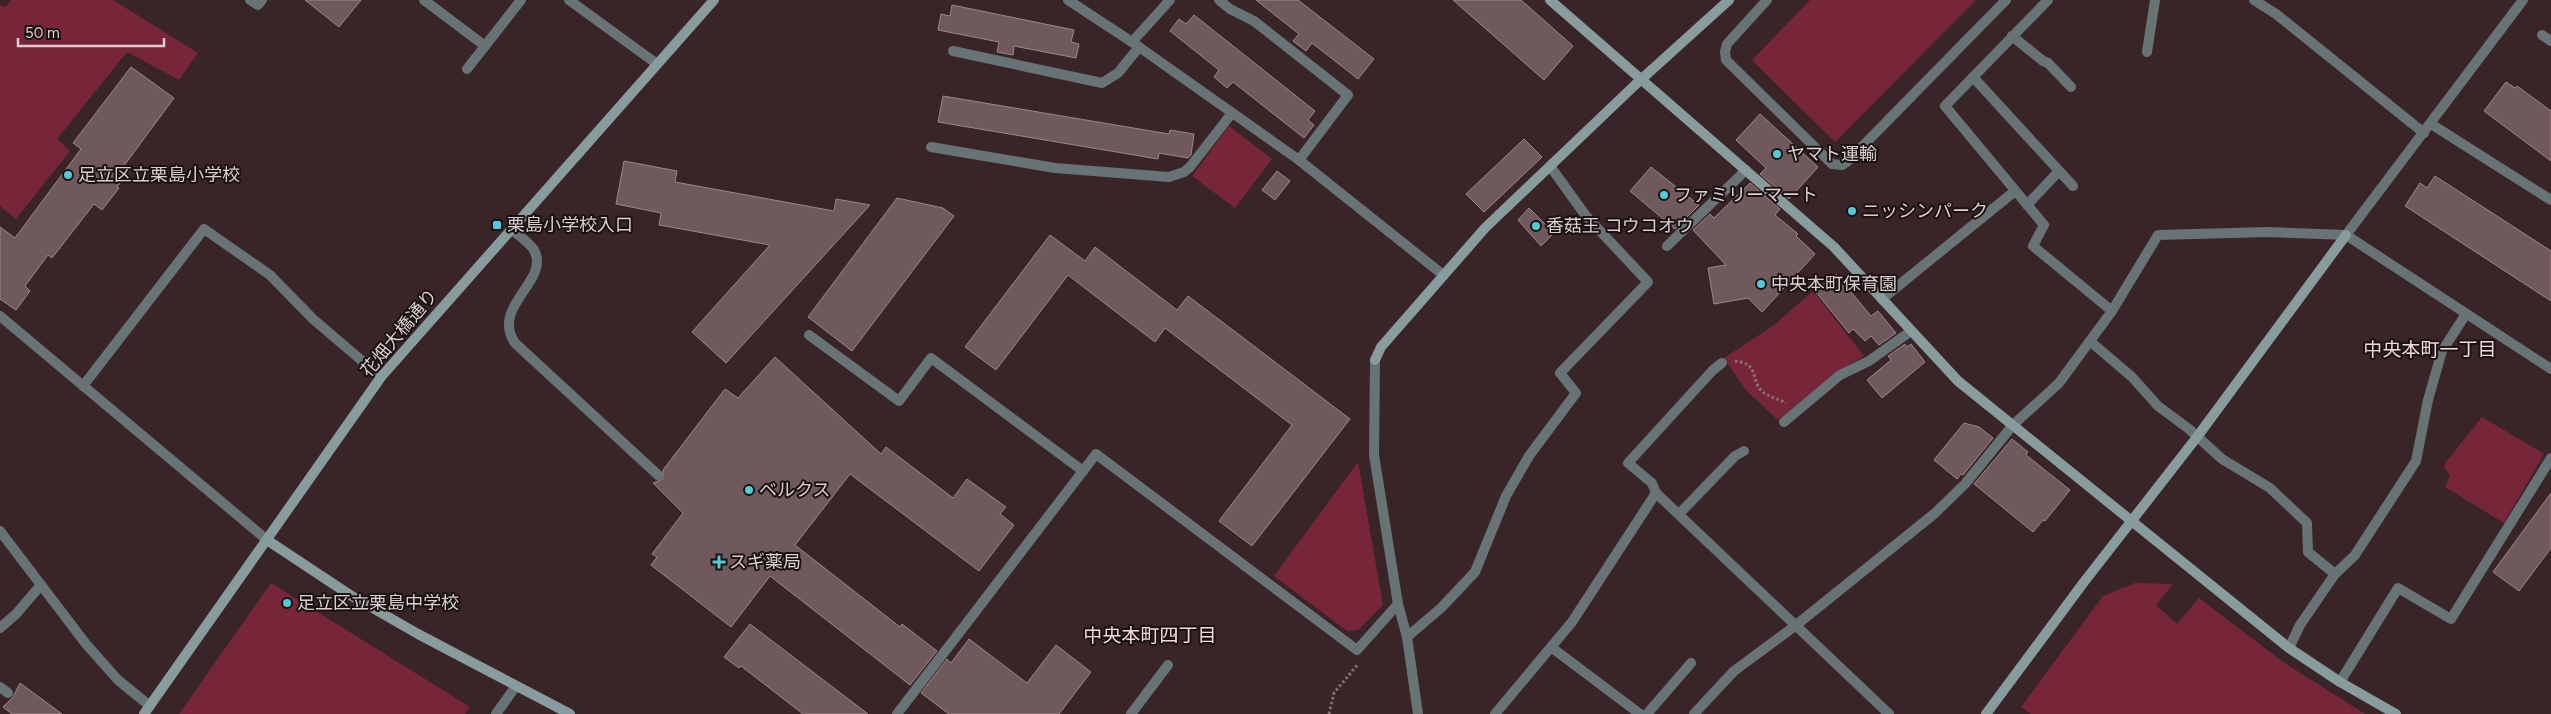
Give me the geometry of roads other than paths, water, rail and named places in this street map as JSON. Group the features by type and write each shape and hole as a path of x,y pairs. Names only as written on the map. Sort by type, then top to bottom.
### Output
{"street":[{"path":"250,0 258,5 262,0"},
{"path":"424,0 485,46"},
{"path":"467,69 522,0"},
{"path":"569,0 657,64"},
{"name":"花畑大橋通り","path":"147,710 381,377 714,0"},
{"path":"1068,0 1136,44 1299,160 1442,274"},
{"path":"953,51 1102,83 1118,73 1136,44 1170,0"},
{"path":"1219,0 1230,9 1254,20 1348,95 1299,160"},
{"path":"1550,0 1834,248 1958,381 2288,648 2340,682 2396,714"},
{"path":"1418,714 1408,637 1398,604 1374,456 1375,360 1381,347 1442,274 1484,228 1729,0"},
{"path":"1767,0 1727,44 1726,60 1832,164 1837,165 1848,161 2006,0"},
{"path":"2048,0 1945,106 2044,225 2033,246 2112,311"},
{"path":"2147,52 2156,0"},
{"path":"2254,0 2276,14 2424,133"},
{"path":"1986,714 2197,437 2523,0"},
{"path":"2542,35 2551,41"},
{"path":"2012,36 2048,63 2071,87"},
{"path":"1973,77 2073,186"},
{"path":"931,147 1055,168 1169,177 1184,172 1190,167 1232,113"},
{"path":"2431,124 2551,200"},
{"path":"1408,637 1441,608 1475,572 1511,488 1529,456 1576,393 1560,373 1648,282 1586,216 1550,166"},
{"path":"1667,246 1746,170"},
{"path":"2027,205 2059,171"},
{"path":"1882,299 2015,191"},
{"path":"511,229 532,248 536,256 535,268 530,281 510,315 509,335 515,343 658,475"},
{"path":"83,386 204,230 270,275 313,319 381,377"},
{"path":"1694,714 1734,670 1795,626 1934,514 1965,484 2013,424 2059,383 2091,342 2158,235 2268,232 2346,235 2551,369"},
{"path":"2288,648 2300,625 2335,574 2355,555 2416,461 2428,400 2442,351 2466,314"},
{"path":"0,316 267,540 350,595 570,714"},
{"path":"1784,422 1840,375 1869,360 1911,332"},
{"path":"810,335 899,401 931,358 1083,471"},
{"path":"2091,342 2132,377 2158,406 2222,459 2270,488 2307,523 2308,552 2335,574"},
{"path":"1722,363 1713,370 1628,463 1652,483 1656,493 1889,714"},
{"path":"1679,514 1736,456 1744,451"},
{"path":"897,714 1096,454 1357,650 1398,604"},
{"path":"2340,682 2398,588 2451,619 2551,458"},
{"path":"1495,714 1572,622 1656,493"},
{"path":"0,531 86,644 147,710"},
{"path":"0,628 41,585"},
{"path":"1551,647 1640,714"},
{"path":"1647,714 1691,663"},
{"path":"1131,714 1168,665"},
{"path":"496,714 516,686"}],"place":[{"name":"ヤマト運輸","path":"1777,154"},
{"name":"足立区立栗島小学校","path":"68,175"},
{"name":"ファミリーマート","path":"1664,195"},
{"name":"ニッシンパーク","path":"1852,211"},
{"name":"栗島小学校入口","path":"497,225"},
{"name":"香菇王 コウコオウ","path":"1536,226"},
{"name":"中央本町保育園","path":"1761,284"},
{"name":"ベルクス","path":"749,490"},
{"name":"スギ薬局","path":"719,562"},
{"name":"足立区立栗島中学校","path":"287,603"}],"district":[{"name":"中央本町一丁目","path":"2430,349"},
{"name":"中央本町四丁目","path":"1150,635"}]}
